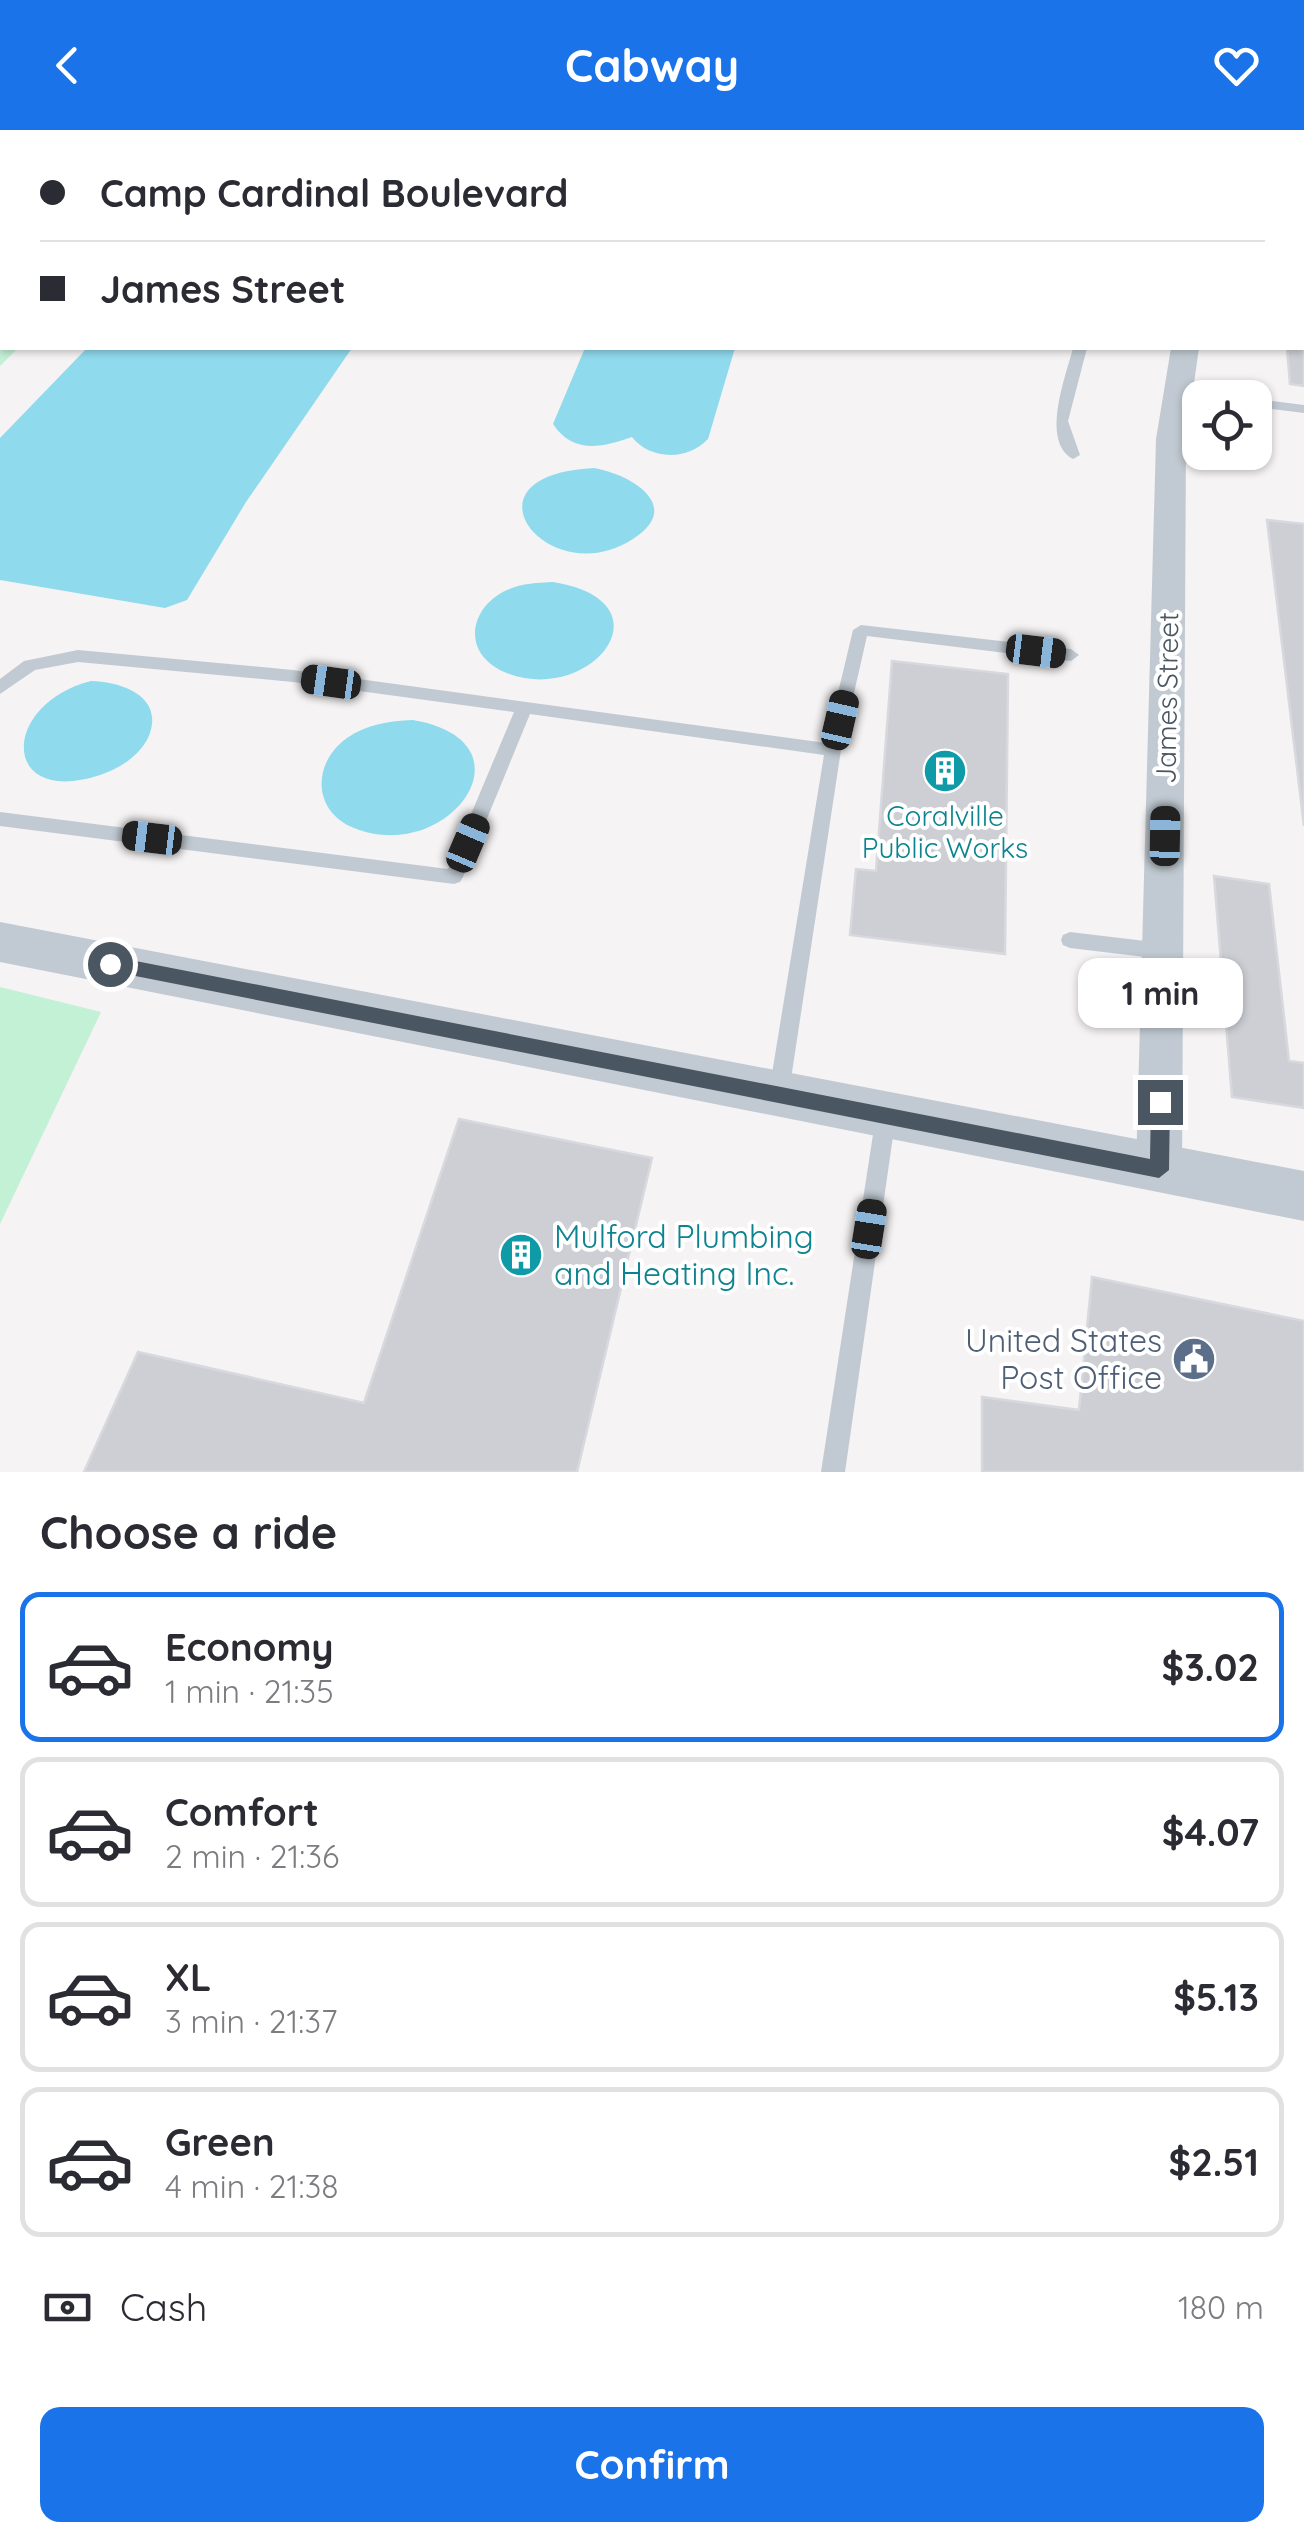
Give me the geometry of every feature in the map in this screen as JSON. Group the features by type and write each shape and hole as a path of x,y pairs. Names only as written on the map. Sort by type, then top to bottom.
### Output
{"street":[{"name":"James Street","path":"1185,350 1190,380"},
{"name":"James Street","path":"1159,1170 1171,438 1182,416"},
{"path":"0,942 1304,1196"}],"lane":[{"path":"1073,455 1061,420 1079,350"},
{"path":"1272,405 1304,409"},
{"path":"778,1093 834,750 861,630 1071,655"},
{"path":"0,688 30,664 78,656 292,676 834,750"},
{"path":"0,818 454,877 524,708"},
{"path":"1070,940 1163,951"},
{"path":"833,1472 886,1114"}],"green space":[{"path":"0,350 16,350 0,366"},
{"path":"0,987 101,1012 0,1224"}],"water":[{"path":"85,350 351,350 246,502 187,600 165,608 0,580 0,438"},
{"path":"584,350 734,350 708,439 690,451 658,454 632,437 588,446 569,440 553,424"},
{"path":"594,468 623,477 646,493 654,515 648,527 633,539 601,552 572,552 547,543 529,527 522,508 529,490 552,475"},
{"path":"553,582 590,593 609,610 614,629 606,649 588,665 564,676 534,679 502,671 480,652 475,629 478,618 494,598 513,588"},
{"path":"91,681 128,689 146,702 152,724 148,738 134,756 100,775 67,781 44,777 29,766 24,749 27,730 40,710 61,693"},
{"path":"413,720 450,733 470,752 474,774 466,796 447,816 421,830 389,835 354,828 340,820 324,799 327,760 347,738 370,726"}],"building":[{"path":"1287,350 1304,350 1304,386 1290,384"},
{"path":"1267,520 1304,524 1304,826"},
{"name":"Coralville Public Works","path":"892,661 1008,674 1005,954 850,935 856,869 876,871"},
{"path":"1214,876 1269,884 1289,1061 1304,1063 1304,1108 1232,1097"},
{"name":"Mulford Plumbing and Heating Inc.","path":"459,1119 652,1158 577,1472 84,1472 138,1352 364,1403"},
{"name":"United States Post Office","path":"1092,1277 1304,1321 1304,1472 982,1472 982,1397 1079,1410"}],"place":[{"name":"Coralville Public Works","path":"945,771"},
{"name":"Mulford Plumbing and Heating Inc.","path":"521,1255"},
{"name":"United States Post Office","path":"1194,1359"}],"route":[{"path":"110,964 1159,1170 1160,1102"}]}
